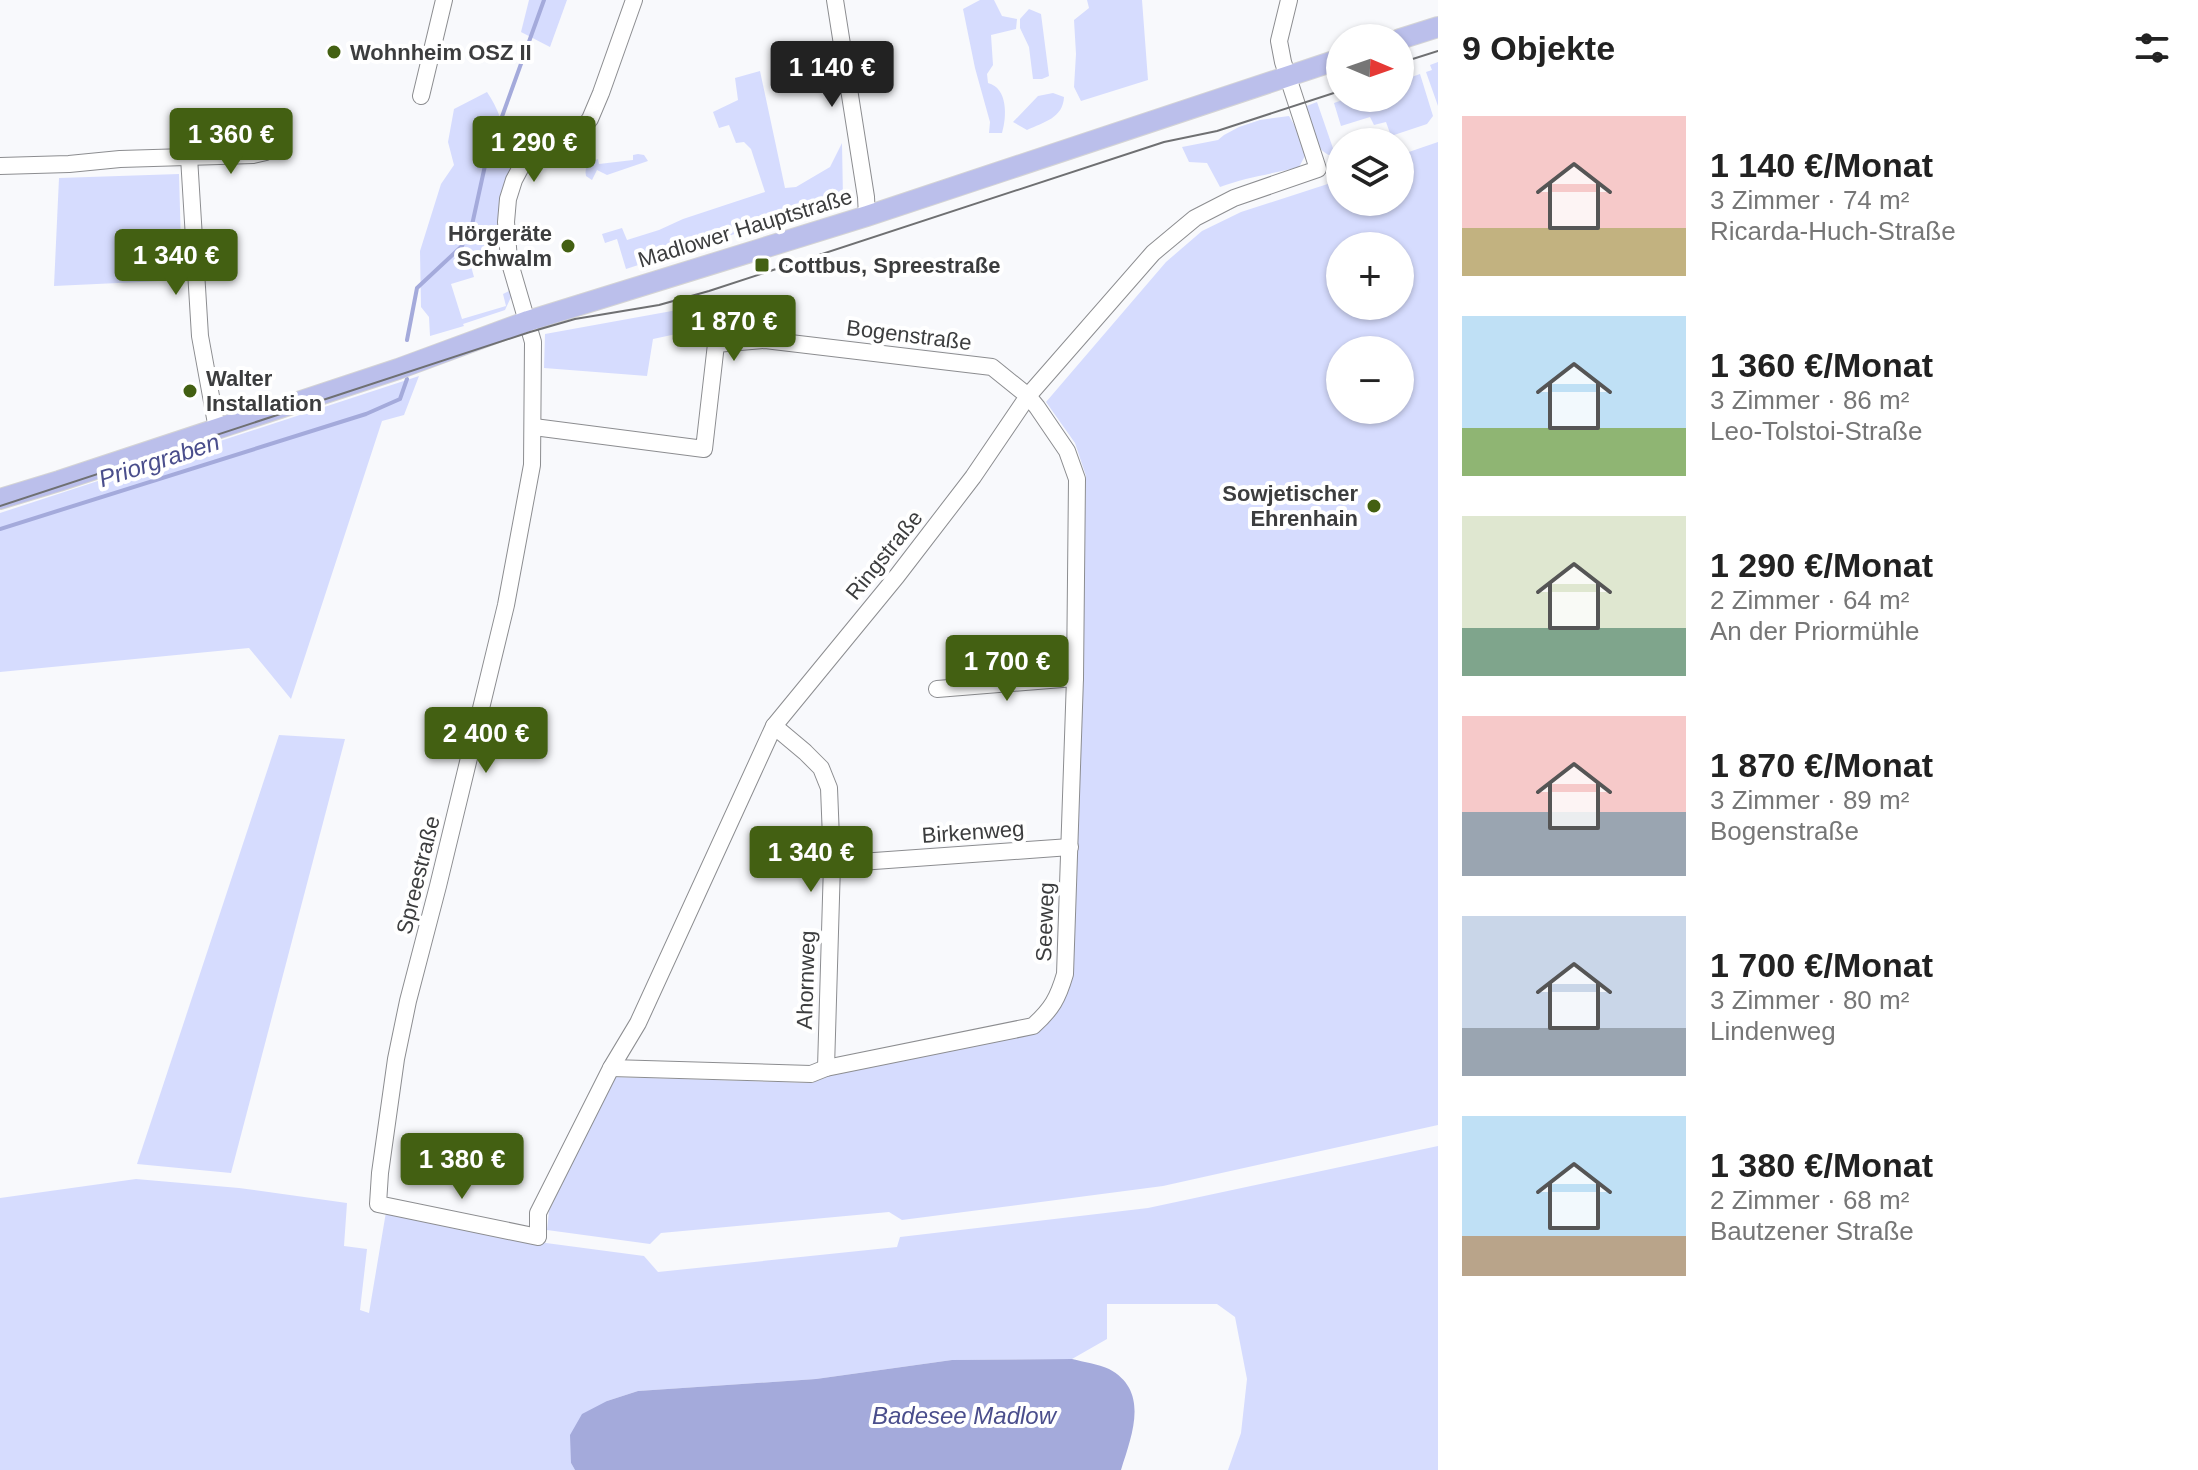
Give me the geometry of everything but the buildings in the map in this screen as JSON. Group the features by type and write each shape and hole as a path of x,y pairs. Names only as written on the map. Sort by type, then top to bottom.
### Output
{"main road":[{"path":"1414,35 1438,27"},
{"name":"Madlower Hauptstraße","path":"0,499 398,369 528,321 867,216 1326,64"}],"street":[{"path":"421,96 444,0"},
{"name":"Spreestraße","path":"538,1237 378,1204 380,1173 396,1059 408,1001 506,605 532,465 533,342 509,260 506,237 508,199 514,180 532,153 570,137 590,119 634,0"},
{"path":"835,0 867,216"},
{"name":"Ringstraße","path":"538,1237 538,1213 611,1068 638,1023 774,726 897,576 973,477 1028,396 1153,253 1195,218 1234,198 1318,169 1279,41 1289,0"},
{"path":"0,166 266,152"},
{"path":"189,157 200,336 217,429"},
{"name":"Bogenstraße","path":"534,427 704,449 716,344 765,340 992,367 1028,396"},
{"name":"Seeweg","path":"611,1068 811,1074 826,1068 1033,1026 1058,997 1065,974 1070,847 1077,479 1067,451 1028,396"},
{"path":"937,689 1075,678"},
{"name":"Ahornweg","path":"774,726 821,768 829,788 832,864 826,1068"},
{"name":"Birkenweg","path":"832,864 1070,847"}],"shaded area":[{"path":"529,0 567,0 550,47 521,32"},
{"path":"980,0 994,0 1002,16 1017,19 1016,29 991,35 993,65 987,74 988,83 995,86 1003,97 1005,119 1002,133 989,133 990,122 963,9"},
{"path":"1087,0 1142,0 1148,80 1081,101 1074,87 1074,20 1089,8"},
{"path":"1029,9 1041,14 1049,76 1042,79 1033,79 1029,47 1020,28 1020,19"},
{"path":"1438,62 1438,106 1426,72 1432,70 1430,65"},
{"path":"760,71 785,188 796,187 830,167 842,143 843,199 626,269 617,239 605,243 602,234 622,228 627,240 765,192 751,149 744,142 736,143 729,125 719,128 713,112 738,100 735,78"},
{"path":"1420,74 1433,116 1427,124 1414,128 1388,128 1386,122 1374,125 1370,117 1341,126 1337,112 1414,112 1414,76"},
{"path":"487,92 517,156 507,180 495,237 490,246 469,259 474,277 451,284 462,319 506,306 503,294 509,291 503,269 494,262 501,251 512,295 505,310 430,336 429,317 421,307 420,251 441,184 454,165 448,142 454,109"},
{"path":"1053,93 1064,97 1060,110 1052,118 1027,130 1013,122 1038,96"},
{"path":"1317,102 1326,128 1326,153 1318,145 1304,107"},
{"path":"1289,116 1306,154 1299,167 1220,187 1207,163 1189,162 1182,147 1218,140 1239,127 1260,120"},
{"path":"1438,142 1438,1125 1163,1186 902,1220 889,1212 661,1233 650,1244 547,1230 549,1211 614,1077 812,1083 829,1076 1036,1032 1055,1012 1073,974 1086,476 1075,443 1046,402 1166,262 1202,231 1241,212 1326,185 1326,216 1414,216 1414,150"},
{"path":"633,155 644,155 648,161 607,175 597,170 592,180 586,176 587,167 595,160 598,159 599,164 633,160"},
{"path":"179,174 182,280 54,286 59,178"},
{"path":"705,305 709,327 653,339 647,376 544,368 545,334"},
{"path":"419,376 404,415 382,421 291,699 249,648 0,672 0,513"},
{"path":"279,735 345,739 231,1173 137,1164"},
{"path":"1438,1146 1438,1470 1228,1470 1241,1433 1247,1379 1235,1317 1217,1304 1107,1304 1107,1339 1072,1359 952,1360 816,1379 638,1391 607,1401 571,1463 575,1470 0,1470 0,1198 136,1179 239,1188 347,1203 344,1246 367,1249 360,1310 369,1313 386,1212 546,1243 644,1256 658,1272 897,1247 900,1237 1148,1208"}],"water":[{"name":"Badesee Madlow","path":"1072,1359 1109,1369 1122,1378 1130,1389 1134,1401 1133,1428 1121,1470 575,1470 571,1463 570,1435 582,1414 607,1401 638,1391 816,1379 952,1360"}],"waterway":[{"name":"Priorgraben","path":"407,340 417,288 462,246 472,225 486,161 544,0"},
{"name":"Priorgraben","path":"0,529 366,414 400,399 407,379"}],"tram line":[{"path":"1414,59 1438,51"},
{"path":"0,506 530,332 575,319 659,305 709,291 1164,142 1217,131 1326,96"}],"place":[{"name":"Wohnheim OSZ II","path":"334,52"},
{"name":"Hörgeräte Schwalm","path":"568,246"},
{"name":"Cottbus, Spreestraße","path":"762,265"},
{"name":"Walter Installation","path":"190,391"},
{"name":"Sowjetischer Ehrenhain","path":"1374,506"}]}
